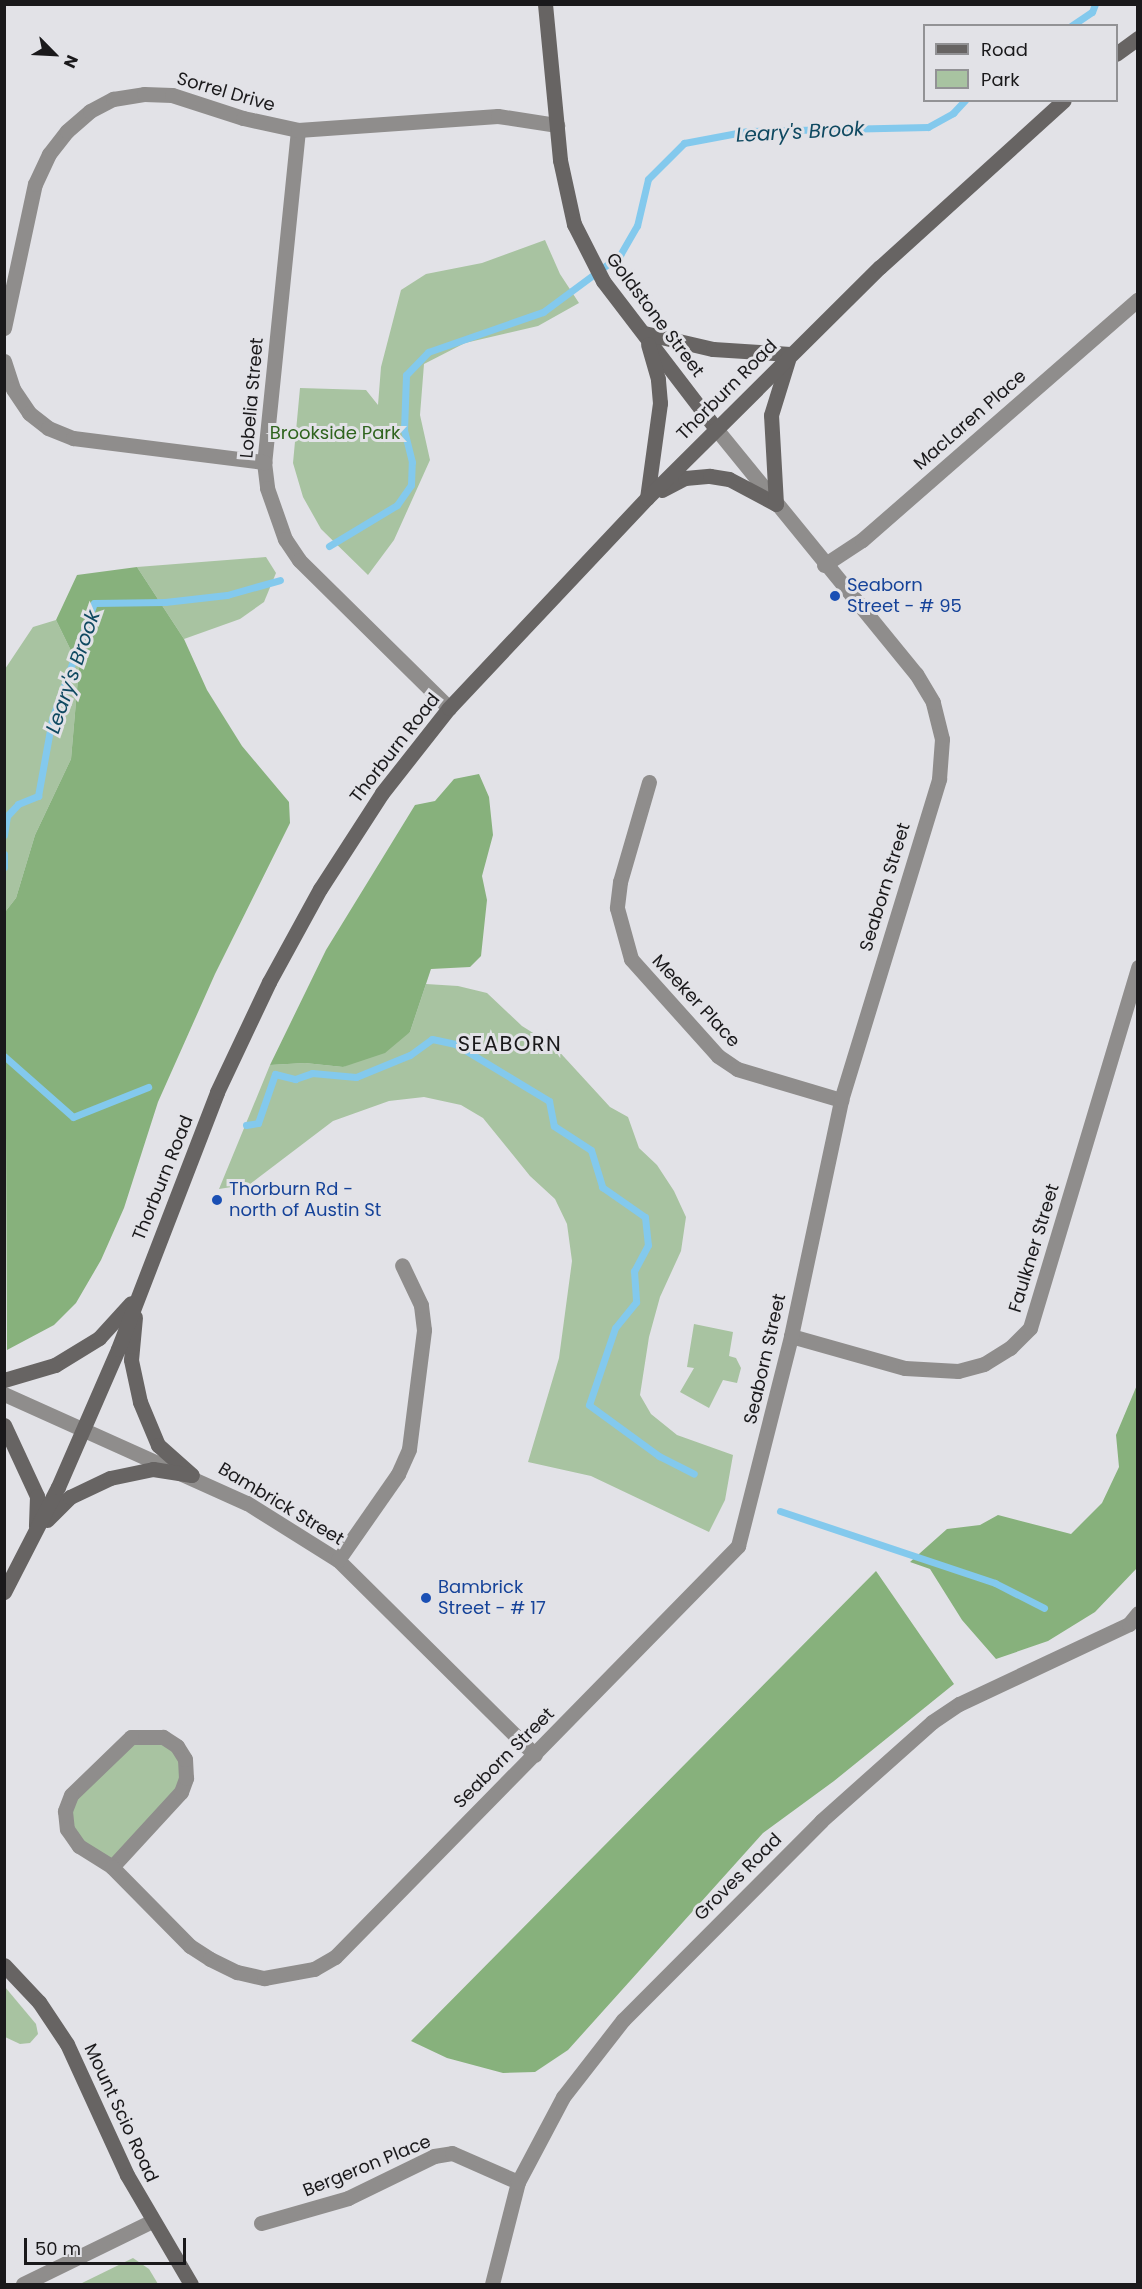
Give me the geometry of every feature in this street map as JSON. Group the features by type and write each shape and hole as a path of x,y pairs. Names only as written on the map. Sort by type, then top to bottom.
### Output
{"main road":[{"name":"Goldstone Street","path":"545,4 565,192 589,258 603,281 716,429"},
{"path":"1118,52 1137,38"},
{"name":"Thorburn Road","path":"4,1592 36,1531 84,1426 217,1092 291,940 352,837 449,708 646,498 790,354 1062,102"},
{"path":"646,498 660,404 658,379 644,333 713,349 790,354 771,415 776,504"},
{"path":"646,498 685,478 710,476 729,479 776,504"},
{"path":"4,1380 55,1365 99,1338 137,1296"},
{"path":"137,1296 131,1360 140,1402 158,1445 192,1475"},
{"path":"4,1425 37,1496 36,1531"},
{"path":"36,1531 70,1497 111,1478 153,1469 192,1475"},
{"name":"Mount Scio Road","path":"4,1965 39,2002 67,2044 152,2221 191,2284"}],"street":[{"name":"Sorrel Drive","path":"4,328 35,184 49,154 90,111 113,99 144,94 172,95 243,118 298,130 498,116 557,125"},
{"name":"Lobelia Street","path":"298,130 264,462 274,515 299,560 449,708"},
{"name":"MacLaren Place","path":"824,565 862,540 1137,299"},
{"path":"4,361 13,389 29,413 48,428 73,438 264,462"},
{"name":"Seaborn Street","path":"112,1867 181,1792 185,1759 177,1746 163,1737 131,1737 71,1795 65,1810 67,1829 79,1846 112,1867 190,1946 210,1959 237,1972 264,1978 289,1976 314,1969 335,1957 738,1546 748,1519 791,1336 840,1100 939,779 942,739 933,702 916,674 824,565 716,429"},
{"name":"Meeker Place","path":"649,782 620,882 617,908 631,959 718,1056 737,1070 840,1100"},
{"name":"Faulkner Street","path":"791,1336 905,1368 958,1371 984,1364 1010,1348 1030,1328 1137,967"},
{"path":"338,1560 398,1474 409,1449 424,1330 421,1305 402,1265"},
{"name":"Bambrick Street","path":"4,1394 84,1426 192,1475 247,1503 338,1560 534,1755"},
{"name":"Groves Road","path":"492,2284 518,2182 563,2097 616,2029 865,1780 959,1704 1135,1621"},
{"name":"Bergeron Place","path":"261,2223 348,2199 434,2156 452,2153 518,2182"},
{"path":"23,2284 152,2221"}],"green space":[{"name":"Brookside Park","path":"545,240 560,274 579,303 538,326 465,343 424,364 420,415 430,460 394,540 368,575 321,529 303,497 293,463 300,388 366,390 378,405 381,367 401,290 426,274 482,263"},
{"path":"266,557 276,573 264,602 240,619 184,639 137,567"},
{"path":"137,567 184,639 207,690 242,746 289,802 290,823 215,974 158,1102 124,1208 101,1260 76,1303 54,1325 7,1350 5,912 16,898 35,835 71,759 79,667 56,620 77,575"},
{"path":"56,620 79,667 71,759 35,835 16,898 5,912 5,669 33,627"},
{"path":"479,774 489,797 493,835 482,876 487,900 481,956 470,967 431,969 410,1032 385,1053 343,1067 305,1063 270,1065 326,950 415,805 435,801 454,779"},
{"path":"426,984 458,986 487,993 522,1026 554,1046 610,1107 628,1117 639,1148 657,1165 674,1191 686,1217 681,1251 660,1297 649,1337 640,1395 651,1414 677,1435 733,1455 725,1500 709,1532 591,1476 528,1462 559,1358 572,1261 567,1224 555,1199 530,1176 483,1118 461,1105 424,1097 389,1101 333,1121 250,1184 219,1189 270,1065 305,1063 343,1067 410,1032"},
{"path":"694,1324 733,1332 729,1356 736,1358 741,1368 737,1383 723,1380 709,1408 680,1392 694,1368 687,1367"},
{"path":"1137,1385 1137,1568 1095,1612 1048,1641 996,1659 962,1620 930,1569 910,1562 947,1529 980,1525 998,1515 1071,1534 1102,1503 1119,1467 1116,1435"},
{"path":"876,1571 954,1684 834,1781 763,1833 568,2050 535,2072 503,2073 447,2058 411,2041"},
{"path":"131,1737 177,1746 186,1778 112,1867 67,1829 71,1795"},
{"path":"5,1987 36,2024 38,2034 30,2043 20,2044 5,2037"},
{"path":"133,2258 149,2269 158,2284 80,2284"}],"waterway":[{"name":"Leary's Brook","path":"1074,24 1092,12 1095,4"},
{"name":"Leary's Brook","path":"329,546 397,505 411,485 412,462 404,430 406,375 428,352 543,312 620,255 637,226 648,179 684,143 748,131 928,127 953,113 963,102"},
{"name":"Leary's Brook","path":"4,835 7,816 18,804 38,796 52,719 94,603 165,602 227,595 280,580"},
{"name":"Leary's Brook","path":"4,854 4,867"},
{"path":"246,1125 258,1123 275,1074 295,1079 312,1073 356,1077 410,1055 432,1039 455,1044 549,1101 554,1126 591,1150 602,1187 645,1217 648,1245 634,1271 636,1302 615,1328 589,1405 659,1456 694,1474"},
{"path":"4,1056 73,1117 148,1087"},
{"path":"780,1511 995,1583 1044,1608"}],"place":[{"name":"Seaborn Street - # 95","path":"835,596"},
{"name":"Thorburn Rd - north of Austin St","path":"217,1200"},
{"name":"Bambrick Street - # 17","path":"426,1598"}],"district":[{"name":"SEABORN","path":"510,1044"}]}
